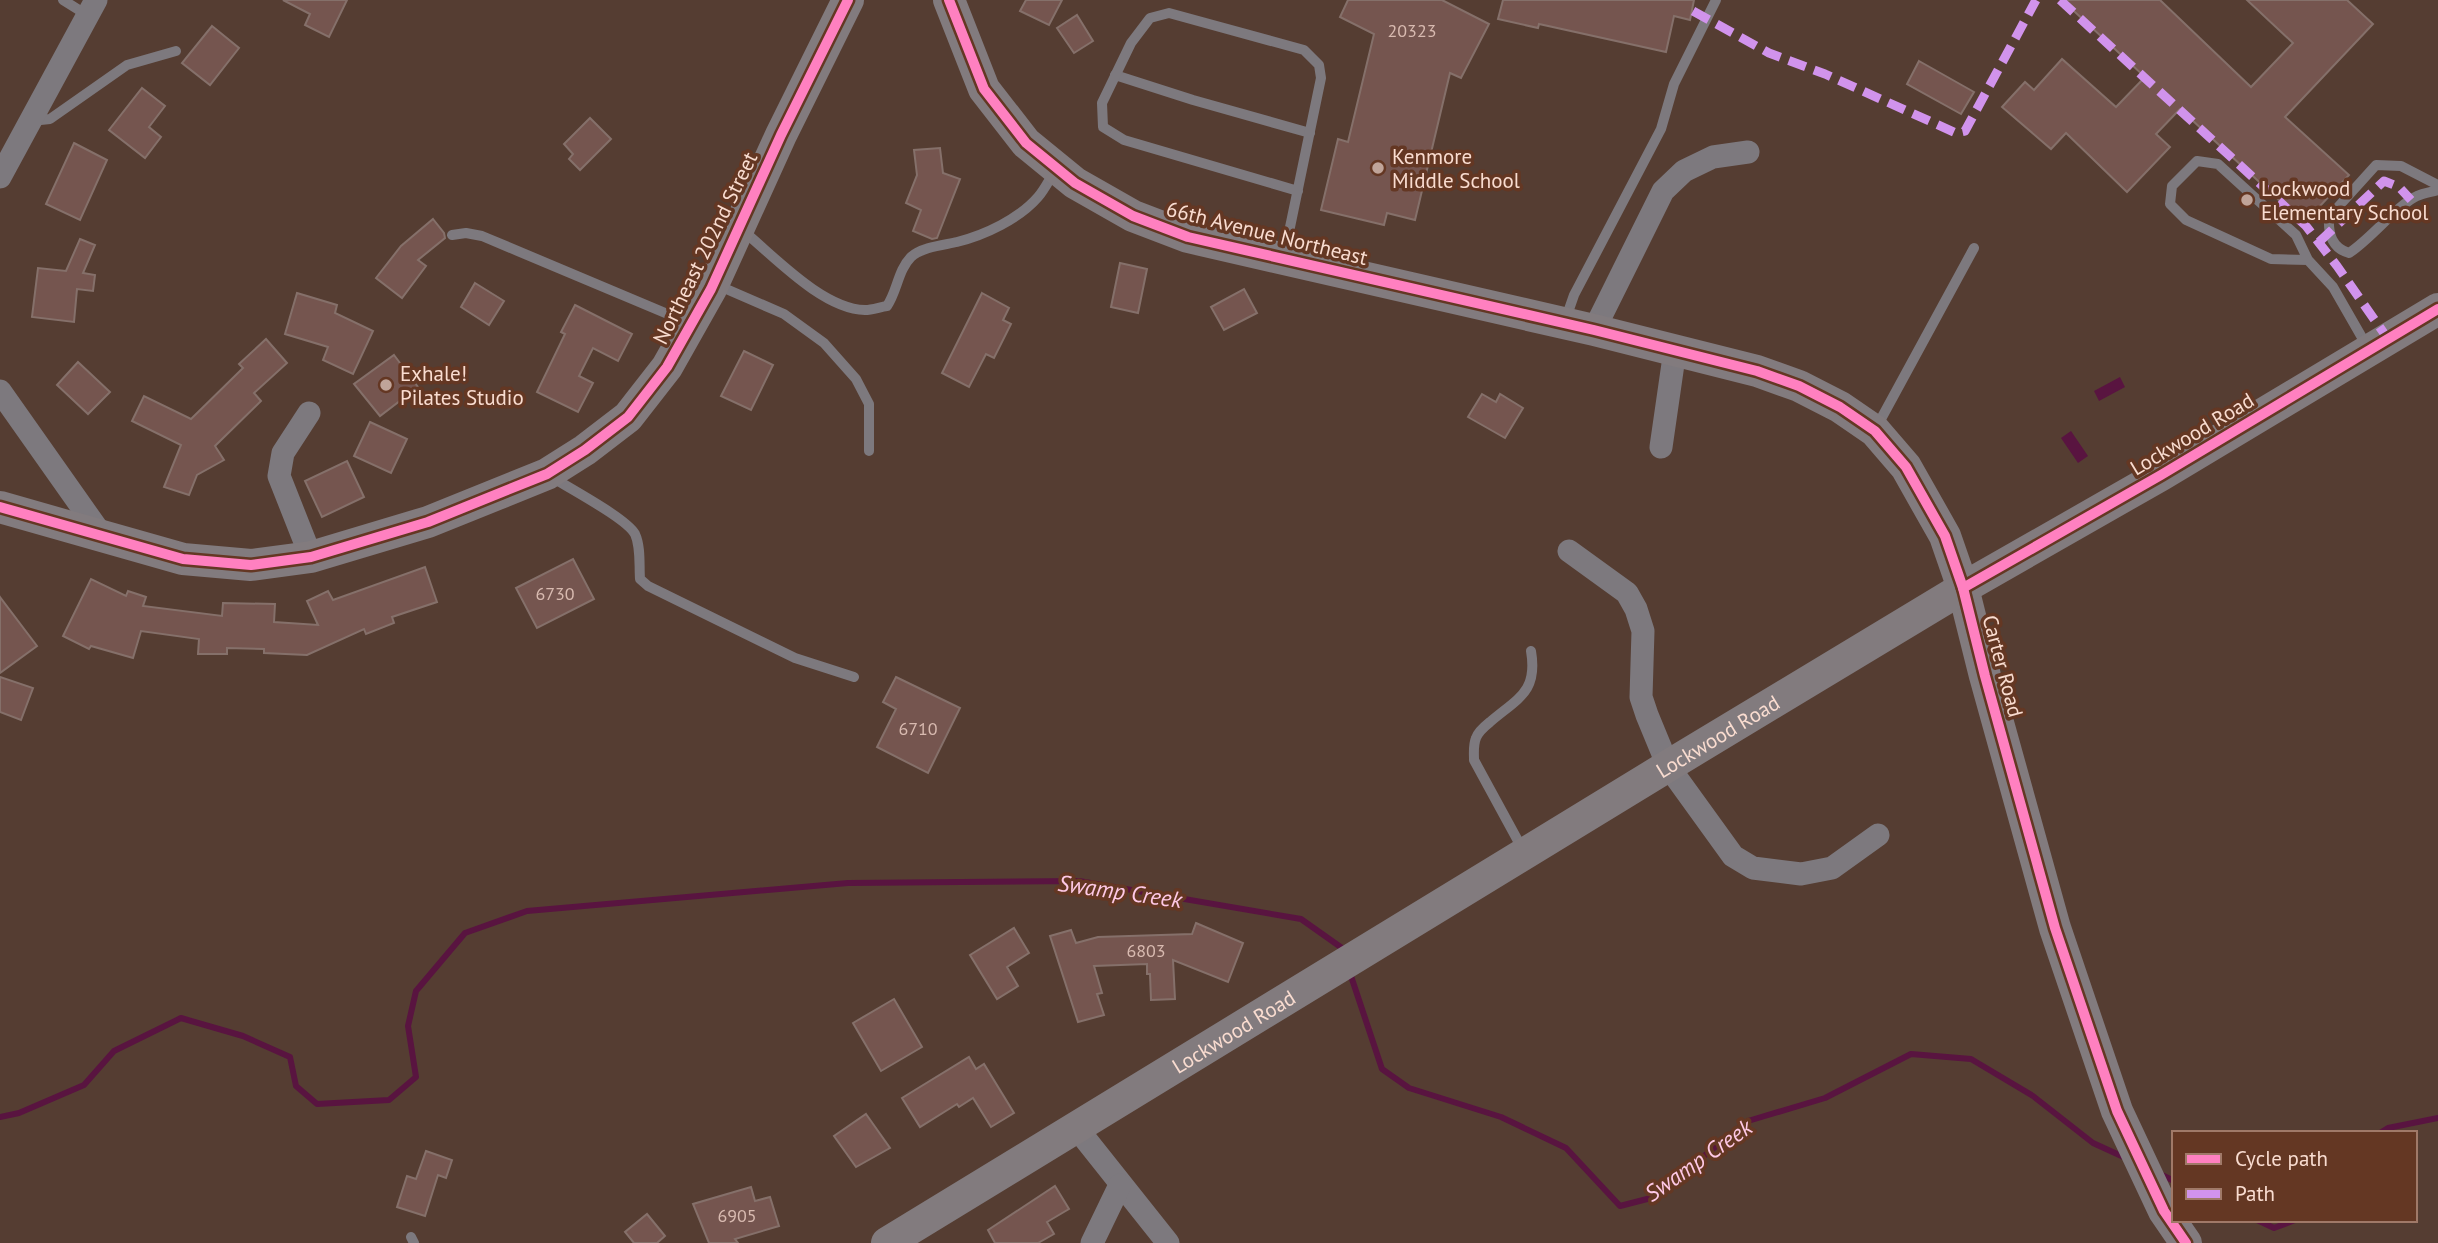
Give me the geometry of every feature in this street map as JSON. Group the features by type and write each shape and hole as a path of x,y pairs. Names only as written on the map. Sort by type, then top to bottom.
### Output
{"street":[{"name":"Northeast 202nd Street","path":"0,507 183,559 251,565 311,556 428,522 547,474 585,450 628,417 667,367 713,283 781,135 848,0"},
{"name":"66th Avenue Northeast","path":"949,0 984,89 1026,143 1075,183 1133,216 1188,237 1571,325"},
{"path":"0,177 92,8"},
{"path":"1571,325 1663,191 1684,171 1713,158 1748,152"},
{"name":"Lockwood Road","path":"887,1243 1075,1126 1963,588 2161,475 2438,309"},
{"name":"Carter Road","path":"1571,325 1757,371 1799,386 1840,407 1875,430 1906,467 1945,536 1963,588 2055,928 2117,1111 2164,1211 2186,1243"},
{"path":"1661,447 1675,350"},
{"path":"0,391 103,537"},
{"path":"309,413 284,453 279,476 311,556"},
{"path":"1569,551 1627,593 1636,609 1643,631 1641,697 1668,766 1733,856 1753,868 1801,874 1832,868 1878,835"},
{"path":"1075,1126 1168,1243"},
{"path":"1092,1243 1120,1185"}],"lane":[{"path":"63,0 92,8"},
{"path":"1169,13 1173,0"},
{"path":"1571,325 1574,295 1661,129 1674,84 1716,0"},
{"path":"1284,259 1310,133 1321,78 1319,65 1304,50 1169,13 1150,18 1131,43 1102,103 1103,127 1124,140 1298,191"},
{"path":"30,121 51,118 127,65 176,51"},
{"path":"1115,75 1310,133"},
{"path":"2308,260 2271,259 2186,220 2170,204 2172,186 2197,161 2218,164 2296,235 2308,260 2333,287 2370,350"},
{"path":"2376,166 2401,166 2438,187 2416,196 2366,242 2349,253 2340,250 2328,234 2329,217 2376,166"},
{"path":"739,227 819,294 864,310 887,306 895,295 900,276 912,257 930,248 988,231 1024,211 1039,196 1057,168"},
{"path":"452,235 466,233 482,236 692,324"},
{"path":"1875,430 1975,248"},
{"path":"713,283 784,314 824,343 856,379 869,404 869,451"},
{"path":"547,474 626,523 635,535 640,579 648,586 795,658 853,677"},
{"path":"1525,853 1474,760 1474,749 1476,737 1485,726 1524,694 1532,680 1534,669 1531,651"}],"shaded area":[{"path":"2120,377 2125,387 2099,401 2094,391"},
{"path":"2071,431 2088,456 2078,463 2061,438"}],"building":[{"path":"283,0 347,0 329,37 305,25 310,14"},
{"path":"1026,0 1062,0 1049,25 1020,11"},
{"path":"1348,0 1442,0 1489,24 1461,78 1450,73 1415,220 1387,213 1384,225 1321,210 1338,139 1348,142 1374,34 1340,17"},
{"path":"1503,0 1694,0 1690,20 1674,16 1666,52 1539,24 1538,28 1498,19"},
{"path":"2062,0 2160,0 2251,87 2293,43 2247,0 2347,0 2373,24 2285,117 2349,175 2304,223 2180,109 2156,134 2170,147 2127,192 2066,133 2051,149 2002,107 2025,82 2034,90 2062,59 2116,107 2145,77"},
{"path":"1077,15 1093,41 1074,53 1057,28"},
{"path":"212,26 239,48 210,85 182,63"},
{"path":"1919,61 1974,92 1961,114 1907,84"},
{"path":"142,88 165,106 149,127 161,137 145,158 109,130"},
{"path":"590,118 611,139 580,170 569,159 573,154 564,144"},
{"path":"74,143 107,160 80,220 46,204"},
{"path":"940,148 943,173 960,179 937,238 932,239 913,231 921,210 906,203 917,175 914,150"},
{"path":"433,219 445,238 418,260 426,266 402,298 376,278 401,246"},
{"path":"80,239 95,245 83,273 95,275 93,291 77,289 74,322 32,317 38,268 66,271"},
{"path":"1120,263 1147,269 1138,313 1111,307"},
{"path":"475,283 504,301 489,325 461,307"},
{"path":"1244,289 1257,313 1224,330 1211,307"},
{"path":"297,293 337,305 335,313 373,331 353,374 323,360 328,347 285,334"},
{"path":"982,293 1009,308 1003,320 1011,324 994,358 986,354 969,387 942,373"},
{"path":"575,305 632,334 618,361 593,348 579,376 593,383 578,412 537,392 565,334 561,332"},
{"path":"266,339 287,363 254,393 261,401 215,446 224,460 197,475 189,495 164,487 181,445 132,421 144,396 191,419 243,368 239,364"},
{"path":"744,351 773,365 751,410 721,396"},
{"name":"Exhale! Pilates Studio","path":"394,355 418,387 380,416 354,384"},
{"path":"78,362 110,392 88,414 57,385"},
{"path":"1482,394 1496,402 1500,394 1523,408 1505,438 1468,417"},
{"path":"370,422 407,439 391,473 354,456"},
{"path":"347,461 364,497 322,517 305,481"},
{"path":"573,559 594,599 537,628 516,588"},
{"path":"425,567 437,602 392,617 394,623 366,634 364,629 307,655 264,653 264,649 227,648 227,654 198,654 199,639 141,631 133,658 91,646 89,649 63,636 91,579 126,596 128,591 146,597 143,606 222,616 223,603 275,604 274,622 318,625 307,601 328,591 333,600"},
{"path":"0,597 37,646 0,673"},
{"path":"0,677 33,688 21,720 0,712"},
{"path":"896,677 960,708 928,773 877,747 896,709 883,702"},
{"path":"1196,923 1243,943 1228,982 1173,960 1175,999 1151,1000 1147,964 1094,966 1102,993 1097,994 1104,1015 1078,1022 1050,936 1071,930 1076,943 1098,937 1192,934"},
{"path":"1014,928 1029,953 1007,967 1018,986 997,999 970,955"},
{"path":"894,999 922,1047 881,1071 853,1023"},
{"path":"969,1057 976,1069 984,1064 1014,1113 991,1127 973,1098 959,1107 957,1104 920,1127 902,1098"},
{"path":"866,1114 890,1148 856,1167 834,1136"},
{"path":"426,1151 452,1160 446,1178 438,1175 425,1216 397,1207 407,1176 416,1179"},
{"path":"1055,1186 1069,1209 1047,1222 1054,1234 1038,1243 995,1243 988,1230"},
{"path":"751,1187 755,1201 770,1197 779,1226 735,1239 738,1243 709,1243 693,1204"},
{"path":"647,1214 665,1236 657,1243 634,1243 625,1232"}],"waterway":[{"name":"Swamp Creek","path":"0,1117 19,1113 84,1085 114,1051 181,1018 243,1036 290,1057 296,1086 317,1104 389,1100 416,1077 408,1026 416,991 465,933 527,911 848,883 1079,881 1301,919 1342,948 1343,952"},
{"name":"Swamp Creek","path":"1350,973 1382,1069 1409,1088 1501,1117 1566,1148 1620,1206 1651,1198 1748,1121 1825,1098 1911,1054 1971,1059 2033,1096 2093,1143 2128,1159"},
{"name":"Swamp Creek","path":"2383,1131 2438,1118"},
{"name":"Swamp Creek","path":"2160,1174 2172,1180"},
{"name":"Swamp Creek","path":"2261,1222 2274,1228 2290,1222"}],"marked path":[{"path":"1693,11 1769,53 1825,74 1956,133 1965,131 2036,0"},
{"path":"2060,0 2306,226 2388,339"},
{"path":"2319,242 2384,181 2399,187 2411,200"}],"cycle path":[{"path":"0,507 183,559 251,565 311,557 428,522 547,474 585,450 628,417 667,367 711,289 781,135 848,0"},
{"path":"949,0 984,89 1026,143 1075,183 1133,216 1188,237 1594,330 1757,371 1799,386 1840,407 1875,431 1906,467 1945,536 1963,588 2055,928 2117,1111 2164,1211 2186,1243"},
{"path":"1963,588 2161,475 2438,309"}],"place":[{"name":"Kenmore Middle School","path":"1378,168"},
{"name":"Lockwood Elementary School","path":"2247,200"},
{"name":"Exhale! Pilates Studio","path":"386,385"}]}
